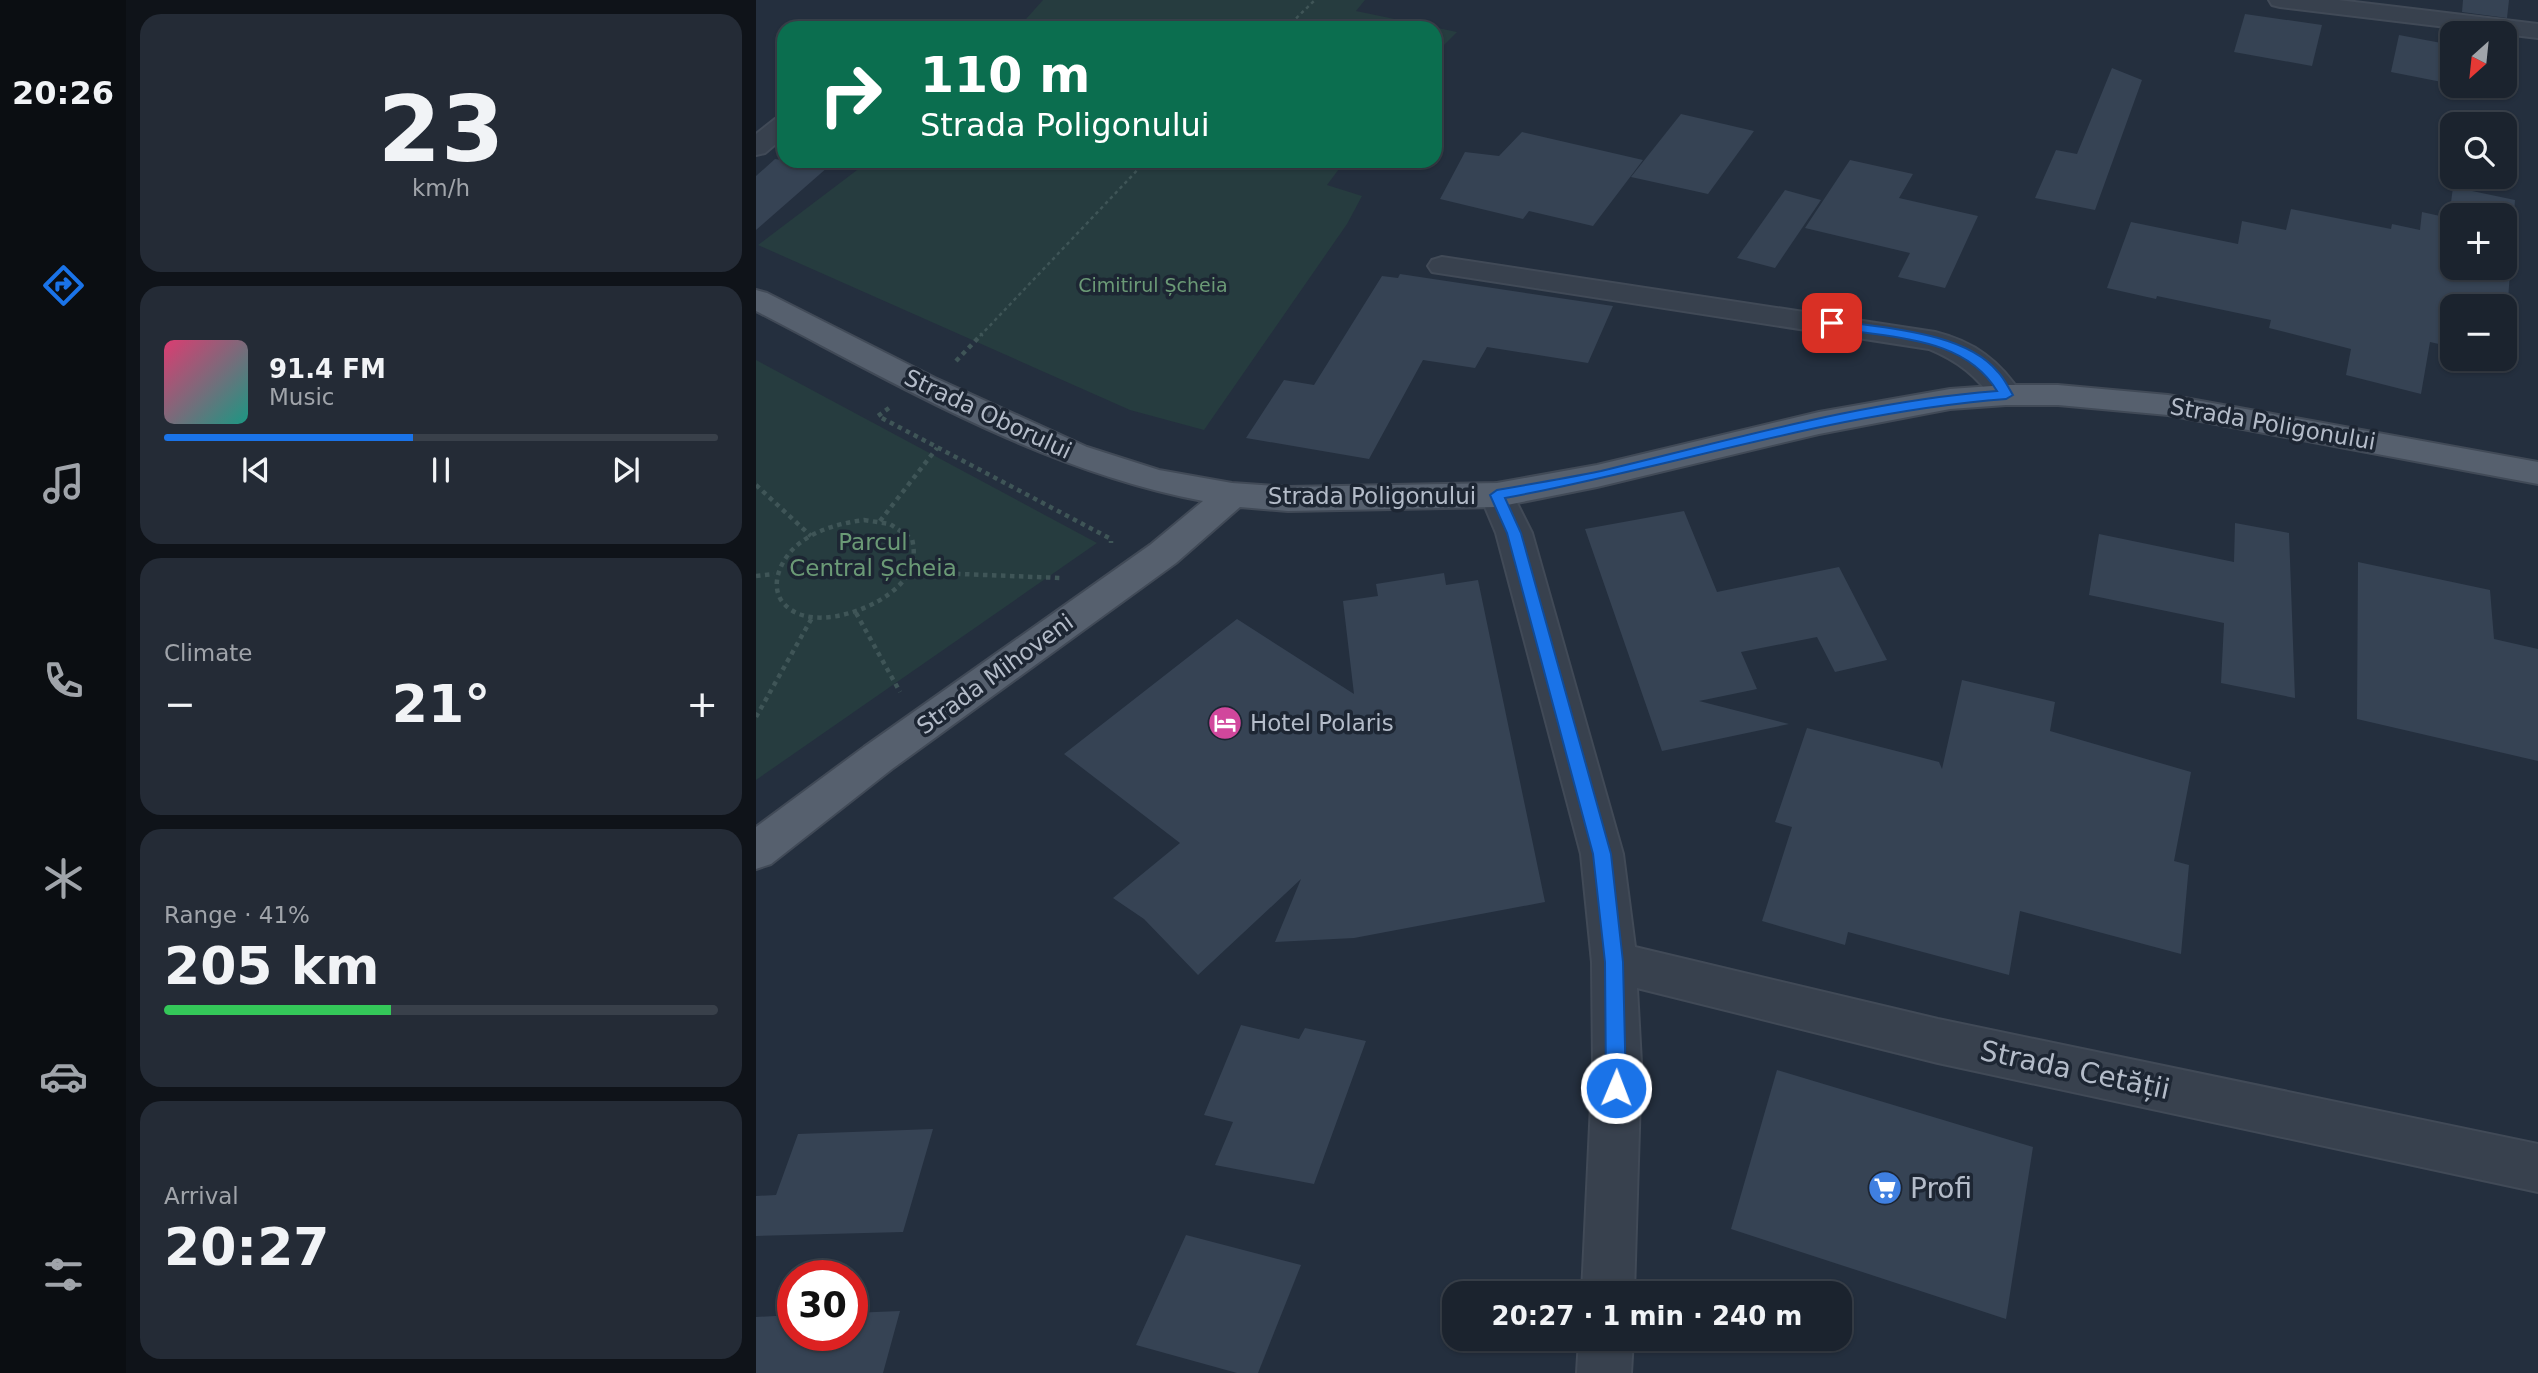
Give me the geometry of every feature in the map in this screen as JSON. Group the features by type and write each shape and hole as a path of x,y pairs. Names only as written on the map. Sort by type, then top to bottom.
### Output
{"main road":[{"name":"Strada Oborului","path":"756,299 924,385 1075,455 1156,481 1232,495"},
{"name":"Strada Poligonului","path":"1232,495 1300,499 1497,495 1597,476 1819,423 1950,399 2006,395 2071,396 2168,405 2268,421 2538,473"},
{"name":"Strada Mihoveni","path":"765,837 1163,554 1232,495"}],"street":[{"path":"2280,0 2538,31"},
{"path":"756,147 777,118"},
{"path":"1442,265 1935,341 1971,355 1993,373 2006,395"},
{"path":"1497,495 1514,533 1602,854 1614,962 1617,1063 1608,1281"},
{"name":"Strada Cetății","path":"1614,962 1938,1041 2538,1168"},
{"path":"1604,1373 1605,1351"}],"path":[{"path":"1293,21 1315,0"},
{"path":"952,366 1139,168"},
{"path":"878,416 1111,539 1112,549"},
{"path":"880,521 937,448"},
{"path":"756,485 811,536"},
{"path":"880,521 899,527 912,539 915,555 911,572 888,596 856,613 834,617 794,612 778,602 771,589 774,574 794,547 811,536 845,522 880,521"},
{"path":"911,572 1073,579"},
{"path":"756,576 774,574"},
{"path":"856,613 902,695"},
{"path":"756,717 813,616"}],"green space":[{"path":"1043,0 1365,0 1356,11 1404,21 1024,21"},
{"path":"1442,29 1457,32 1442,47"},
{"name":"Cimitirul Șcheia","path":"860,168 1340,168 1327,185 1362,196 1347,224 1204,430 1130,410 758,245"},
{"name":"Parcul Central Șcheia","path":"756,360 1097,543 756,780"}],"building":[{"path":"2463,0 2509,0 2507,18 2462,12"},
{"path":"2245,14 2322,25 2312,66 2234,52"},
{"path":"2399,35 2440,43 2440,82 2391,72"},
{"path":"2112,68 2142,80 2095,210 2035,198 2056,150 2077,154"},
{"path":"1681,114 1754,131 1708,194 1631,177"},
{"path":"1522,132 1643,160 1593,226 1529,211 1523,219 1440,199 1465,152 1499,156"},
{"path":"775,159 777,168 827,168 756,230 756,176"},
{"path":"1850,160 1913,174 1899,198 1978,216 1945,288 1898,277 1910,253 1805,228"},
{"path":"2453,189 2515,200 2515,203 2451,203"},
{"path":"1785,190 1821,200 1775,268 1737,258"},
{"path":"2291,209 2391,229 2392,224 2420,230 2422,212 2440,216 2440,280 2509,280 2508,294 2440,294 2440,344 2430,342 2421,394 2346,375 2351,349 2269,328 2271,320 2107,288 2131,222 2238,244 2242,221 2286,230"},
{"path":"1400,274 1613,306 1588,363 1487,347 1475,368 1423,360 1369,459 1246,438 1284,380 1314,385 1382,276 1398,278"},
{"path":"1684,511 1717,592 1839,567 1887,660 1835,672 1817,637 1741,652 1757,689 1699,701 1789,724 1662,751 1585,529"},
{"path":"2235,523 2289,533 2295,698 2221,683 2224,623 2089,595 2099,534 2234,562"},
{"path":"2358,562 2490,590 2494,639 2538,649 2538,761 2357,719"},
{"path":"1444,573 1446,585 1478,580 1545,902 1354,938 1275,942 1301,879 1198,975 1144,919 1113,898 1180,843 1064,754 1237,619 1354,694 1343,601 1378,596 1376,584"},
{"path":"1962,680 2055,702 2050,731 2191,772 2174,861 2189,865 2181,954 2020,911 2009,975 1848,932 1845,945 1762,921 1792,827 1775,822 1807,728 1939,762 1942,769"},
{"path":"1241,1025 1299,1039 1305,1028 1366,1041 1314,1184 1215,1165 1233,1122 1204,1115"},
{"name":"Profi","path":"1777,1070 2033,1147 2006,1319 1731,1229"},
{"path":"933,1129 903,1232 756,1236 756,1196 776,1195 798,1134"},
{"path":"1186,1235 1301,1265 1258,1373 1237,1373 1136,1345"},
{"path":"900,1311 883,1373 756,1373 756,1317 777,1316 777,1351 868,1351 868,1312"}],"place":[{"name":"Hotel Polaris","path":"1225,723"},
{"name":"Profi","path":"1885,1188"}],"route":[{"path":"1616,1088 1614,962 1602,854 1514,533 1497,495 1597,476 1819,423 1950,399 2006,395 1993,373 1971,355 1935,341 1832,323"}]}
